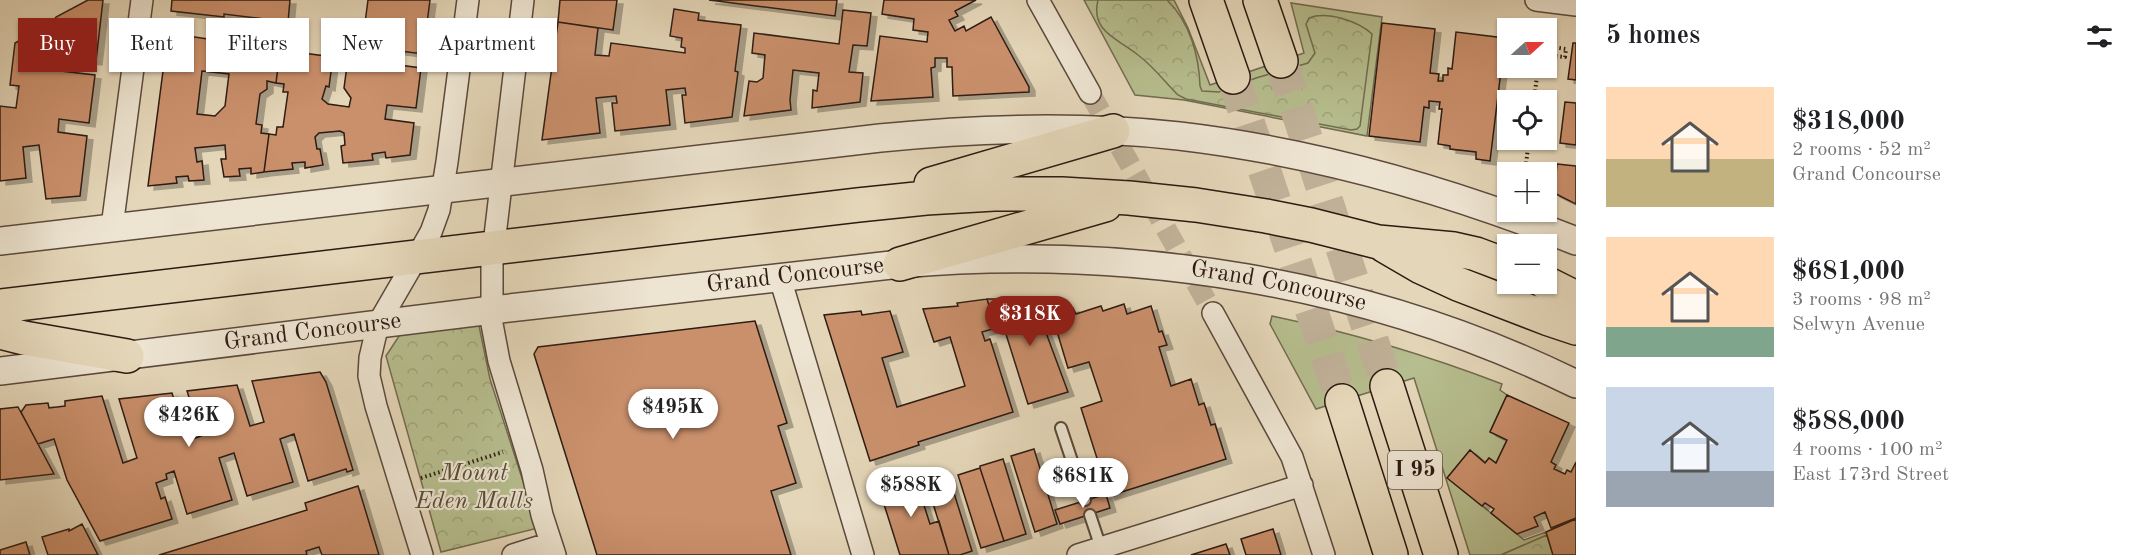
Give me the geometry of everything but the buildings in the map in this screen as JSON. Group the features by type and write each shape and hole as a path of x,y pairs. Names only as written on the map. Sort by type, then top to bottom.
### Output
{"main road":[{"path":"1206,0 1233,77"},
{"path":"1260,0 1281,61 1270,0"},
{"path":"858,205 1113,131"},
{"path":"0,306 858,205 1005,193 1129,198 1196,205 1311,225 1378,242 1454,249 1497,262"},
{"path":"900,264 1129,198"},
{"path":"1378,242 1421,267 1448,279 1576,328"},
{"path":"1557,288 1576,298"},
{"path":"0,332 127,356"},
{"name":"I 95","path":"1387,386 1441,555"},
{"name":"I 95","path":"1342,401 1392,555"}],"street":[{"path":"112,227 142,0"},
{"path":"422,555 371,386 370,357 378,324 418,255 435,220 443,189 468,0"},
{"path":"513,555 553,549 496,350 492,310 494,247 523,0"},
{"path":"1038,0 1089,93"},
{"path":"1542,0 1576,5"},
{"path":"0,241 913,134 1003,130 1113,131 1179,136 1348,166 1445,194 1576,241"},
{"name":"Grand Concourse","path":"0,371 492,310 900,264 985,258 1048,258 1113,261 1191,269 1245,277 1334,296 1425,321 1503,351 1576,384"},
{"path":"780,278 863,555"},
{"path":"1213,313 1283,438 1302,485 1324,555"},
{"path":"1078,555 1302,485"}],"lane":[{"path":"1061,428 1085,500"},
{"path":"1090,515 1101,548"}],"path":[{"path":"1557,48 1566,49 1565,57 1557,56"},
{"path":"415,480 506,451"}],"green space":[{"path":"1084,0 1174,0 1188,28 1210,85 1304,53 1291,3 1382,17 1367,136 1184,100 1135,95"},
{"path":"1098,0 1167,0 1182,18 1192,40 1202,91 1219,92 1256,78 1308,63 1315,53 1306,24 1309,18 1324,16 1351,21 1372,34 1360,126 1351,130 1186,99 1178,95 1143,59 1108,34 1098,20"},
{"path":"1272,316 1388,345 1502,384 1500,390 1507,395 1490,432 1507,440 1496,463 1489,458 1485,463 1470,450 1448,478 1524,540 1546,532 1547,535 1501,555 1470,555 1414,378 1316,409 1270,324"},
{"name":"Mount Eden Malls","path":"478,321 490,379 538,528 441,552 386,356 403,330"},
{"path":"1547,535 1553,555 1501,555"}],"tunnel":[{"path":"1281,61 1387,386"},
{"path":"1233,77 1342,401"},
{"path":"1090,93 1213,313"}]}
